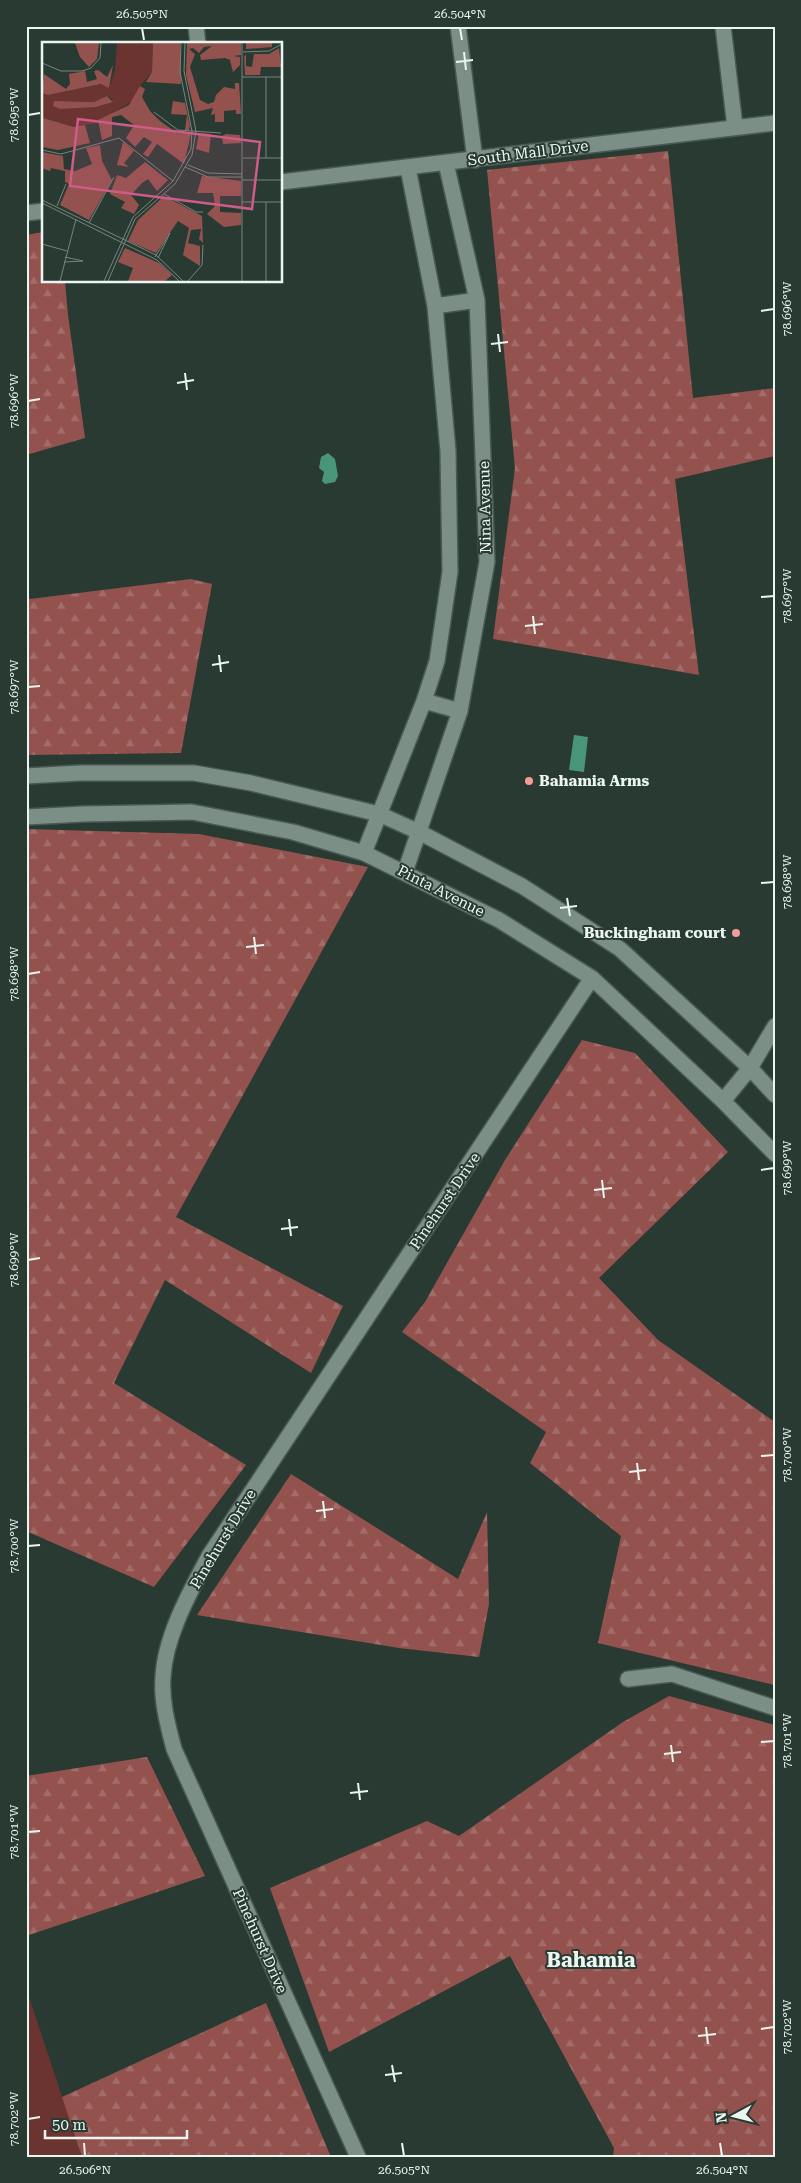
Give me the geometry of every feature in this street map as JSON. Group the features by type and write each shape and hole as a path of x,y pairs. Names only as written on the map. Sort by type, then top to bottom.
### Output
{"street":[{"path":"196,26 198,42"},
{"path":"458,26 475,160"},
{"path":"723,26 735,127"},
{"name":"South Mall Drive","path":"282,182 775,123"},
{"name":"Nina Avenue","path":"405,872 460,711 487,562 484,429 477,300 446,163"},
{"path":"364,853 424,701 437,661 450,572 448,451 435,306 408,168"},
{"path":"26,213 42,211"},
{"path":"435,306 477,300"},
{"path":"424,701 460,711"},
{"path":"26,776 80,773 194,773 251,783 379,814 419,832 522,886 620,948 750,1068 775,1095"},
{"name":"Pinta Avenue","path":"26,817 192,812 293,832 364,853 498,920 592,978 723,1101 775,1154"},
{"name":"Pinehurst Drive","path":"358,2157 174,1749 166,1716 162,1678 182,1610 209,1556 592,978"},
{"path":"723,1101 750,1068 775,1026"},
{"path":"628,1679 672,1674 775,1708"}],"shaded area":[{"path":"328,453 335,459 338,476 335,482 325,484 322,481 324,472 319,468 321,457"},
{"path":"574,735 588,737 584,772 569,770"},
{"path":"26,1988 82,2157 26,2157"}],"green space":[{"path":"668,151 693,398 775,388 775,456 675,479 699,675 493,639 515,468 487,170"},
{"path":"42,232 42,282 65,282 85,438 26,455 26,235"},
{"path":"191,579 212,584 181,753 26,755 26,595 30,599"},
{"path":"26,829 199,834 368,867 176,1217 343,1306 311,1373 165,1280 114,1383 246,1465 154,1587 26,1531"},
{"path":"582,1040 635,1053 728,1152 599,1278 658,1340 775,1422 775,1685 598,1643 621,1536 530,1463 546,1432 402,1332 425,1302 505,1160"},
{"path":"291,1474 458,1579 487,1512 489,1604 479,1657 399,1648 197,1615"},
{"path":"669,1696 775,1725 775,2157 613,2157 614,2148 510,1956 329,2052 270,1888 427,1821 459,1836 623,1722"},
{"path":"147,1757 205,1876 26,1936 26,1776"},
{"path":"266,2003 331,2157 82,2157 62,2097"}],"place":[{"name":"Bahamia Arms","path":"529,781"},
{"name":"Buckingham court","path":"736,933"}],"district":[{"name":"Bahamia","path":"591,1960"}]}
